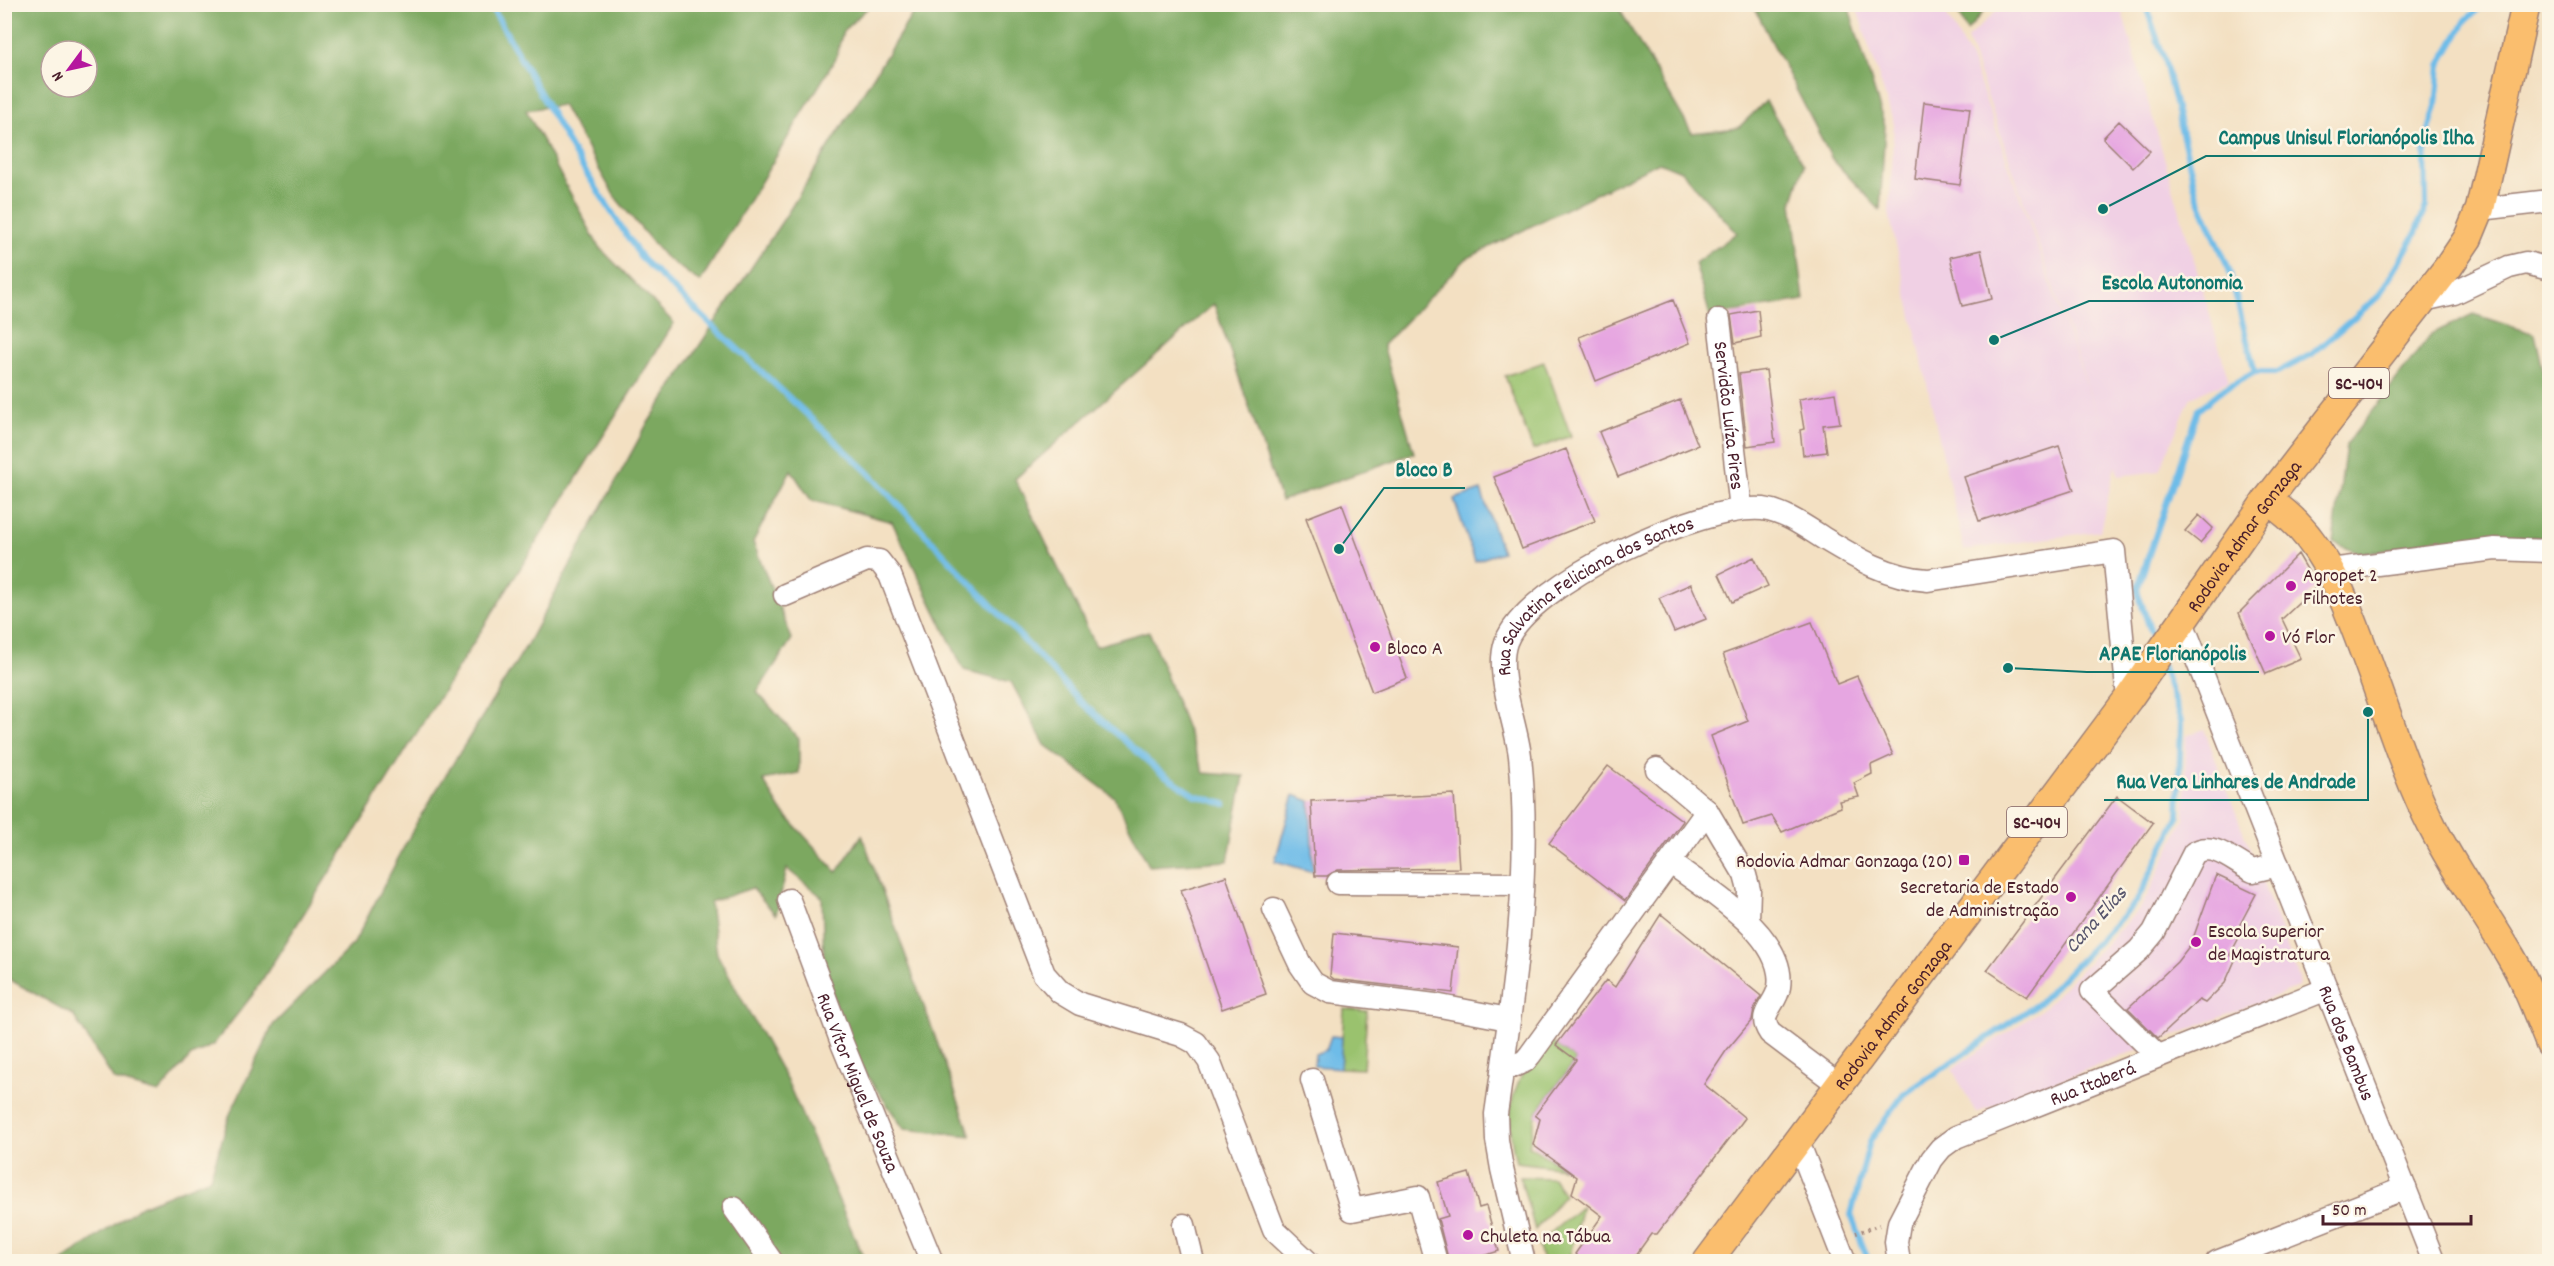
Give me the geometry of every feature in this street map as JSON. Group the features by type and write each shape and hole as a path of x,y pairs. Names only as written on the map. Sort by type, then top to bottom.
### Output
{"main road":[{"name":"Rodovia Admar Gonzaga","path":"1707,1262 2136,688 2267,500 2423,300 2468,238 2480,209 2526,4"},
{"path":"2267,500 2297,522 2315,544 2330,570 2354,624 2432,825 2456,871 2511,957 2526,986 2550,1044"}],"street":[{"path":"2480,209 2550,201"},
{"path":"2423,300 2454,293 2509,267 2526,263 2550,269"},
{"name":"Servidão Luíza Pires","path":"1719,320 1741,510"},
{"name":"Rua Salvatina Feliciana dos Santos","path":"1524,1262 1497,1140 1496,1114 1519,931 1524,826 1519,745 1504,673 1506,642 1516,625 1543,599 1603,560 1668,530 1711,516 1741,510 1763,509 1780,513 1852,556 1907,579 1928,580 2114,550 2136,688"},
{"path":"2330,570 2495,549 2550,551"},
{"path":"785,595 867,560 879,561 890,575 1044,974 1059,992 1080,1004 1181,1035 1196,1043 1209,1061 1274,1230 1308,1262"},
{"name":"Rua dos Bambus","path":"2182,622 2434,1262"},
{"path":"1657,769 1707,811 1745,875 1749,890 1748,920"},
{"path":"1502,1071 1525,1061 1530,1055 1707,811"},
{"path":"2158,1056 2092,991 2139,950 2154,932 2194,853 2206,849 2225,855 2253,871 2278,865"},
{"path":"1671,863 1748,920 1773,955 1779,972 1779,989 1765,1017 1765,1026 1770,1033 1838,1084"},
{"path":"1338,883 1522,884"},
{"name":"Rua Vítor Miguel de Souza","path":"789,900 842,1043 932,1262"},
{"path":"1274,909 1300,964 1313,983 1329,993 1435,1005 1509,1019"},
{"name":"Rua Itaberá","path":"1899,1262 1896,1242 1899,1223 1932,1160 1941,1148 1956,1137 2327,989"},
{"path":"1312,1080 1352,1210 1418,1197 1436,1262"},
{"path":"1797,1139 1845,1262"},
{"path":"2217,1262 2405,1188"},
{"path":"734,1208 772,1262"},
{"path":"1184,1225 1193,1262"}],"path":[{"path":"1851,1236 1873,1226"}],"shaded area":[{"path":"1859,5 1941,5 1972,61 2109,449 1967,38 2003,5 2120,5 2229,381 2191,397 2159,471 2119,476 2115,466 2100,531 1964,550 1889,213 1894,124 1857,9"},
{"name":"Escola Superior de Magistratura","path":"2204,729 2299,978 2298,987 1976,1113 1952,1069 2044,1008 2142,906 2184,819 2186,736"}],"green space":[{"path":"5,4 871,5 843,31 836,58 700,282 664,256 615,197 562,105 526,110 599,247 674,323 254,993 213,1045 191,1056 159,1093 114,1080 73,1015 5,977"},
{"path":"918,5 1617,5 1692,133 1738,128 1766,101 1804,165 1792,203 1804,300 1710,316 1695,263 1737,233 1681,171 1659,162 1466,259 1383,345 1414,453 1281,501 1214,304 1015,479 1096,646 1149,631 1204,773 1244,776 1228,861 1149,866 1114,797 1045,745 1011,682 964,670 892,522 811,500 791,470 753,542 792,639 757,692 799,739 799,773 763,780 781,810 837,872 862,835 971,1136 904,1129 854,1057 824,970 822,897 787,869 776,915 752,888 710,902 717,954 788,1083 865,1261 61,1262 141,1206 210,1178 230,1114 273,1025 354,943 419,818 525,648 646,426 787,214"},
{"path":"1753,5 1848,5 1885,126 1880,210 1832,159"},
{"path":"1954,5 1989,5 1967,31"},
{"path":"2550,234 2549,255 2538,250 2546,235"},
{"path":"2473,314 2535,334 2549,396 2549,538 2533,536 2358,553 2333,542 2346,445 2431,334"},
{"path":"1544,362 1571,436 1533,450 1505,376"},
{"path":"1344,1009 1367,1011 1363,1069 1340,1068"},
{"path":"1546,1038 1576,1060 1536,1113 1529,1146 1564,1168 1516,1162 1512,1142 1510,1125 1513,1096 1525,1069"},
{"path":"1520,1177 1553,1178 1564,1195 1535,1230"},
{"path":"1582,1206 1570,1255 1579,1261 1543,1261 1538,1244"}],"water":[{"path":"1481,490 1502,552 1475,561 1454,499"},
{"path":"1294,795 1310,801 1313,872 1275,861"},
{"path":"1331,1036 1342,1037 1340,1068 1314,1066 1315,1054 1326,1050"}],"building":[{"path":"1924,102 1970,108 1960,185 1915,179"},
{"path":"2119,121 2150,151 2133,168 2103,138"},
{"path":"1981,250 1992,299 1962,306 1950,257"},
{"path":"1673,300 1690,343 1596,381 1579,337"},
{"path":"1758,310 1761,337 1735,343 1731,315"},
{"path":"1766,370 1775,442 1747,446 1739,374"},
{"path":"1835,393 1840,423 1823,425 1827,452 1803,455 1800,430 1804,429 1799,399"},
{"path":"1680,400 1698,445 1618,477 1599,432"},
{"path":"2059,446 2074,490 1979,521 1964,477"},
{"path":"1566,449 1595,521 1522,549 1494,477"},
{"path":"1342,504 1407,678 1372,692 1306,518"},
{"path":"2199,515 2213,528 2200,543 2185,531"},
{"name":"Vó Flor","path":"2298,554 2317,586 2282,619 2301,659 2266,674 2239,613"},
{"path":"1754,557 1768,586 1732,602 1719,574"},
{"path":"1691,584 1706,619 1674,632 1659,598"},
{"path":"1812,622 1837,684 1857,676 1893,755 1871,765 1872,774 1854,783 1859,797 1839,801 1841,807 1782,832 1772,816 1743,825 1711,736 1748,721 1723,654"},
{"path":"1608,766 1683,821 1625,901 1549,843"},
{"path":"1454,794 1459,868 1338,870 1327,876 1315,876 1311,801"},
{"name":"Secretaria de Estado de Administração","path":"2117,796 2153,823 2027,997 1987,970"},
{"path":"2216,875 2256,894 2238,928 2243,930 2230,955 2236,958 2225,983 2205,1003 2199,1000 2158,1038 2128,1008 2177,962 2191,944"},
{"path":"1226,876 1266,994 1222,1009 1181,890"},
{"path":"1661,914 1761,996 1754,1009 1752,1020 1726,1051 1704,1084 1745,1118 1657,1234 1651,1234 1631,1262 1584,1262 1575,1254 1602,1216 1572,1193 1577,1177 1533,1145 1540,1119 1535,1115 1576,1060 1556,1045 1606,980 1615,987"},
{"path":"1334,933 1458,947 1453,993 1334,979 1330,976"},
{"name":"Chuleta na Tábua","path":"1469,1173 1479,1208 1486,1206 1499,1251 1463,1262 1449,1262 1438,1219 1448,1216 1438,1182"}],"waterway":[{"path":"490,4 576,157 642,259 868,472 1081,702 1160,772 1195,795 1225,804"},
{"path":"2145,4 2164,58 2197,196 2229,269 2255,372"},
{"path":"2155,644 2137,590 2198,410 2222,390 2255,372 2278,372 2312,354 2379,296 2416,233 2426,206 2425,144 2436,106 2440,65 2466,20 2484,4"},
{"name":"Cana Elias","path":"1869,1262 1851,1215 1870,1141 1903,1095 2039,1003 2137,901 2178,817 2181,721 2162,665"}],"place":[{"name":"Campus Unisul Florianópolis Ilha","path":"2103,209"},
{"name":"Escola Autonomia","path":"1994,340"},
{"name":"Bloco B","path":"1339,549"},
{"name":"Agropet 2 Filhotes","path":"2291,586"},
{"name":"Vó Flor","path":"2270,636"},
{"name":"Bloco A","path":"1375,647"},
{"name":"APAE Florianópolis","path":"2008,668"},
{"name":"Rua Vera Linhares de Andrade","path":"2368,712"},
{"name":"Rodovia Admar Gonzaga (20)","path":"1964,860"},
{"name":"Secretaria de Estado de Administração","path":"2071,897"},
{"name":"Escola Superior de Magistratura","path":"2196,942"},
{"name":"Chuleta na Tábua","path":"1468,1235"}]}
